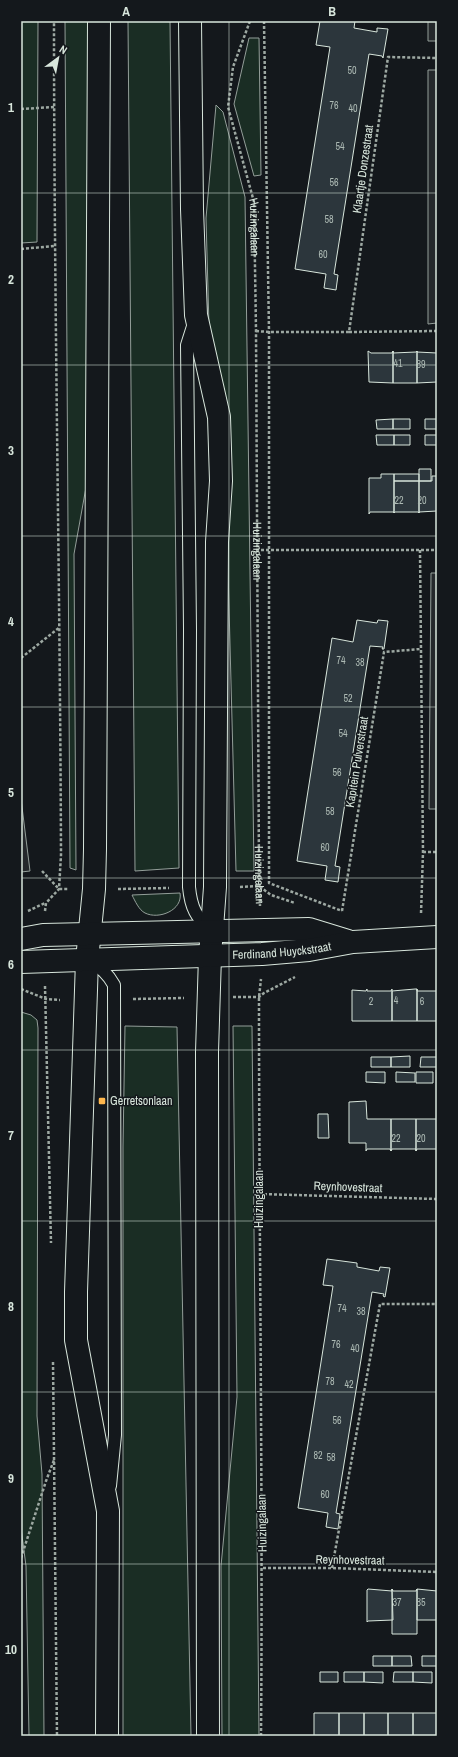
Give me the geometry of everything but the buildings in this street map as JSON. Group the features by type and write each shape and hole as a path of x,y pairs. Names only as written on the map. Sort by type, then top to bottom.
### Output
{"main road":[{"path":"99,21 94,889 87,960 76,1292 76,1340 108,1512 108,1736"},
{"path":"190,21 192,209 196,315 219,424 220,481 217,542 215,887 208,998 208,1736"},
{"name":"Ferdinand Huyckstraat","path":"21,939 43,935 309,929 353,942"},
{"name":"Ferdinand Huyckstraat","path":"21,962 262,954 309,950 353,942 430,937"}],"lane":[{"path":"190,57 202,21"},
{"path":"196,315 187,345 190,621 189,888 190,901 196,915 212,931"},
{"path":"87,960 102,969 109,976 114,985 113,1103 115,1435 108,1512"}],"path":[{"path":"25,912 46,902 59,889 61,855 60,626 54,246 54,21"},
{"name":"Huizingalaan","path":"250,21 233,67 228,107 254,202 259,886 262,930"},
{"path":"264,21 269,332 268,550"},
{"name":"Klaartje Donzestraat","path":"348,332 388,57 437,58"},
{"path":"21,108 54,107"},
{"path":"21,249 54,246"},
{"path":"256,330 269,332 437,331"},
{"path":"256,550 437,550"},
{"name":"Kapitein Pulverstraat","path":"268,550 269,883 342,911 384,652 422,649"},
{"path":"420,550 423,852 421,916 430,937"},
{"path":"21,658 60,626"},
{"path":"423,852 437,852"},
{"path":"42,871 59,889 189,888"},
{"path":"215,887 259,886"},
{"path":"43,935 46,902"},
{"name":"Huizingalaan","path":"261,1736 263,1568 259,1194 259,997 262,954"},
{"path":"44,961 51,1250"},
{"path":"21,989 46,999 86,1001"},
{"path":"114,999 259,997"},
{"name":"Reynhovestraat","path":"259,1194 437,1199"},
{"path":"332,1568 380,1304 437,1304"},
{"path":"53,1354 57,1736"},
{"path":"21,1558 55,1458"},
{"name":"Reynhovestraat","path":"263,1568 332,1568 437,1572"}],"green space":[{"path":"21,21 38,21 37,242 21,243"},
{"path":"65,21 91,21 92,454 74,554 76,870 70,868"},
{"path":"128,21 170,21 179,868 135,871"},
{"path":"249,38 259,38 261,175 254,176 234,104"},
{"path":"216,105 223,112 245,197 254,871 236,871 224,417 209,326 206,218"},
{"path":"180,893 180,899 174,909 157,915 151,915 143,912 137,905 132,895"},
{"path":"21,1012 31,1015 37,1020 38,1028 37,1416 42,1474 44,1736 29,1736 26,1566 21,1528"},
{"path":"125,1026 177,1027 191,1736 123,1736 123,1147"},
{"path":"233,1026 252,1026 259,1736 222,1736 221,1566 237,1397"}],"shaded area":[{"path":"428,21 437,21 437,41 428,41"},
{"path":"428,70 437,70 437,323 428,324"},
{"path":"431,573 437,573 437,809 429,809"},
{"path":"21,799 30,871 21,872"}],"place":[{"name":"Gerretsonlaan","path":"102,1101"}]}
